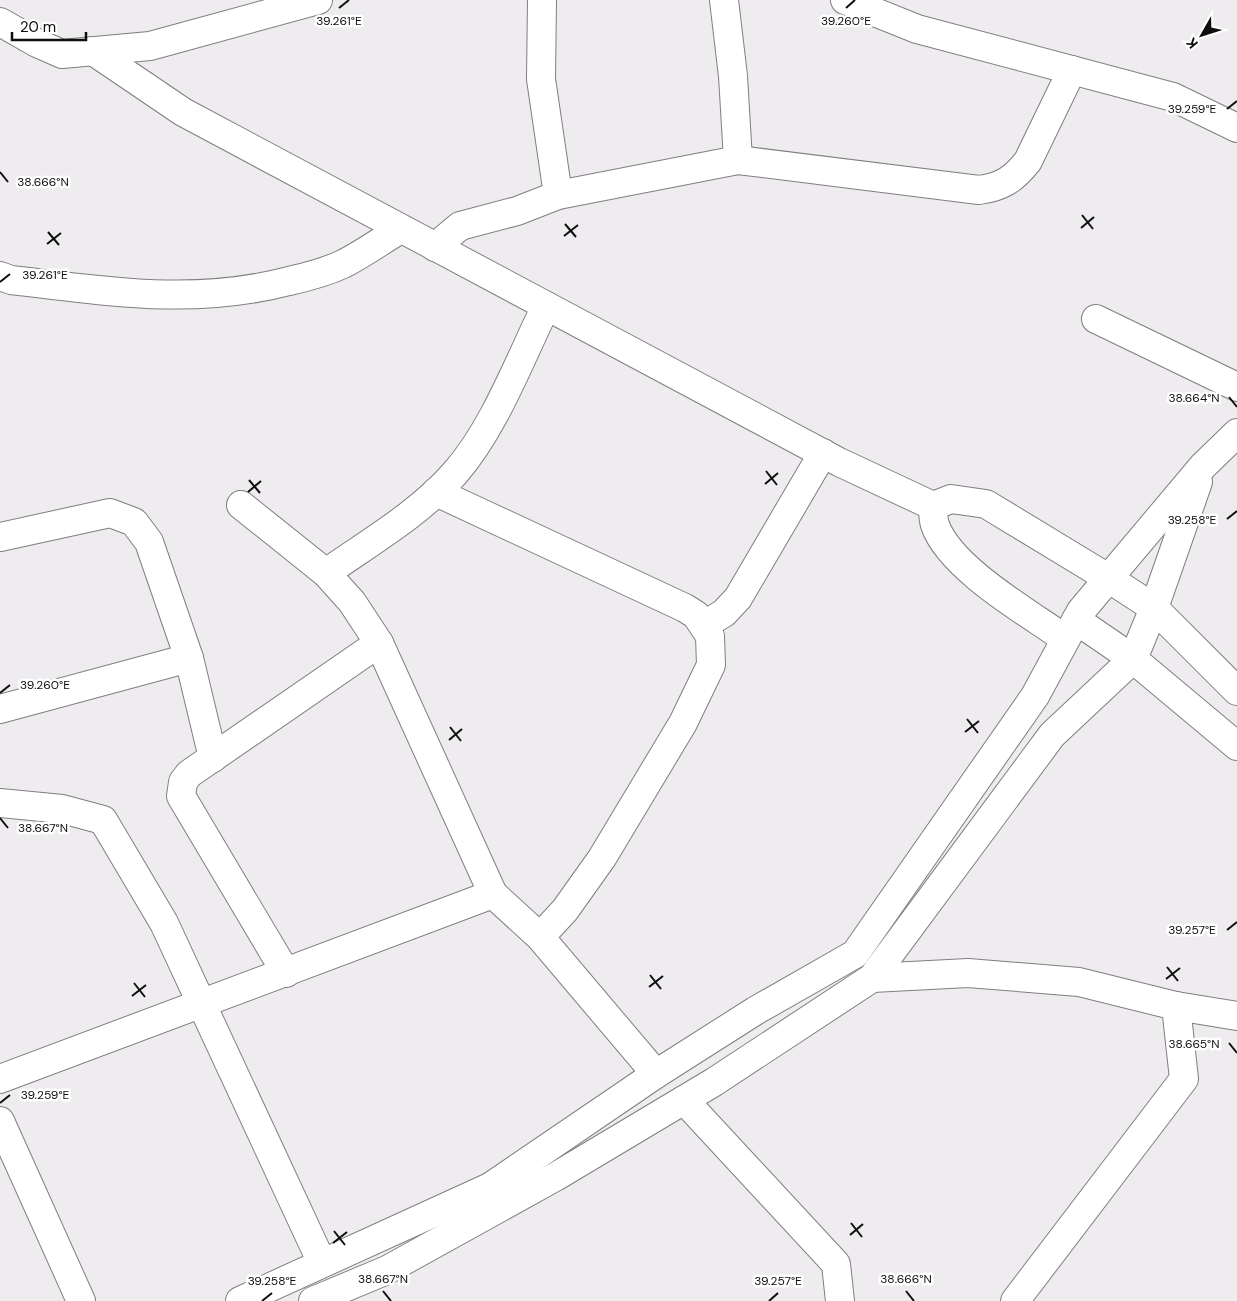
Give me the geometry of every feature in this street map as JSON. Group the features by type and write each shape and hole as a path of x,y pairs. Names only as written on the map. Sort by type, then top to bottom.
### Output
{"street":[{"path":"0,22 37,43 62,54 150,46 249,9 318,0"},
{"path":"542,0 542,79 558,195"},
{"path":"724,0 733,76 738,160"},
{"path":"845,0 917,29 1115,80 1173,97 1237,128"},
{"path":"93,51 183,112 823,453 933,506 951,499 986,504 1154,608 1237,691"},
{"path":"435,247 460,226 518,211 558,195 738,160 979,190 994,188 1018,174 1028,161 1072,70"},
{"path":"0,276 10,280 148,296 191,296 234,292 277,284 342,264 402,229"},
{"path":"326,573 419,507 436,492 461,464 487,426 546,306"},
{"path":"1096,319 1237,387"},
{"path":"240,1301 490,1187 656,1074 754,1011 855,954 1036,696 1070,630 1108,578 1203,466 1237,433"},
{"path":"704,625 724,613 738,598 823,453"},
{"path":"313,1301 387,1270 684,1100 872,978 1052,735 1133,659 1154,608 1203,466"},
{"path":"436,492 685,608 696,615 704,625 712,645 711,665 683,723 602,858 565,910 540,937"},
{"path":"241,505 326,573 352,602 379,643 493,894 540,937 656,1074"},
{"path":"933,506 934,524 944,544 964,566 1070,630 1133,659 1237,746"},
{"path":"0,537 110,513 134,522 149,542 189,658 213,758"},
{"path":"286,974 181,796 183,782 213,758 379,643"},
{"path":"0,709 189,658"},
{"path":"0,803 62,809 103,820 164,923 322,1263"},
{"path":"0,1080 286,974 493,894"},
{"path":"872,978 968,973 1079,982 1176,1006 1237,1016"},
{"path":"1015,1301 1184,1079 1176,1006"},
{"path":"684,1100 836,1264 841,1301"},
{"path":"0,1121 81,1301"}]}
